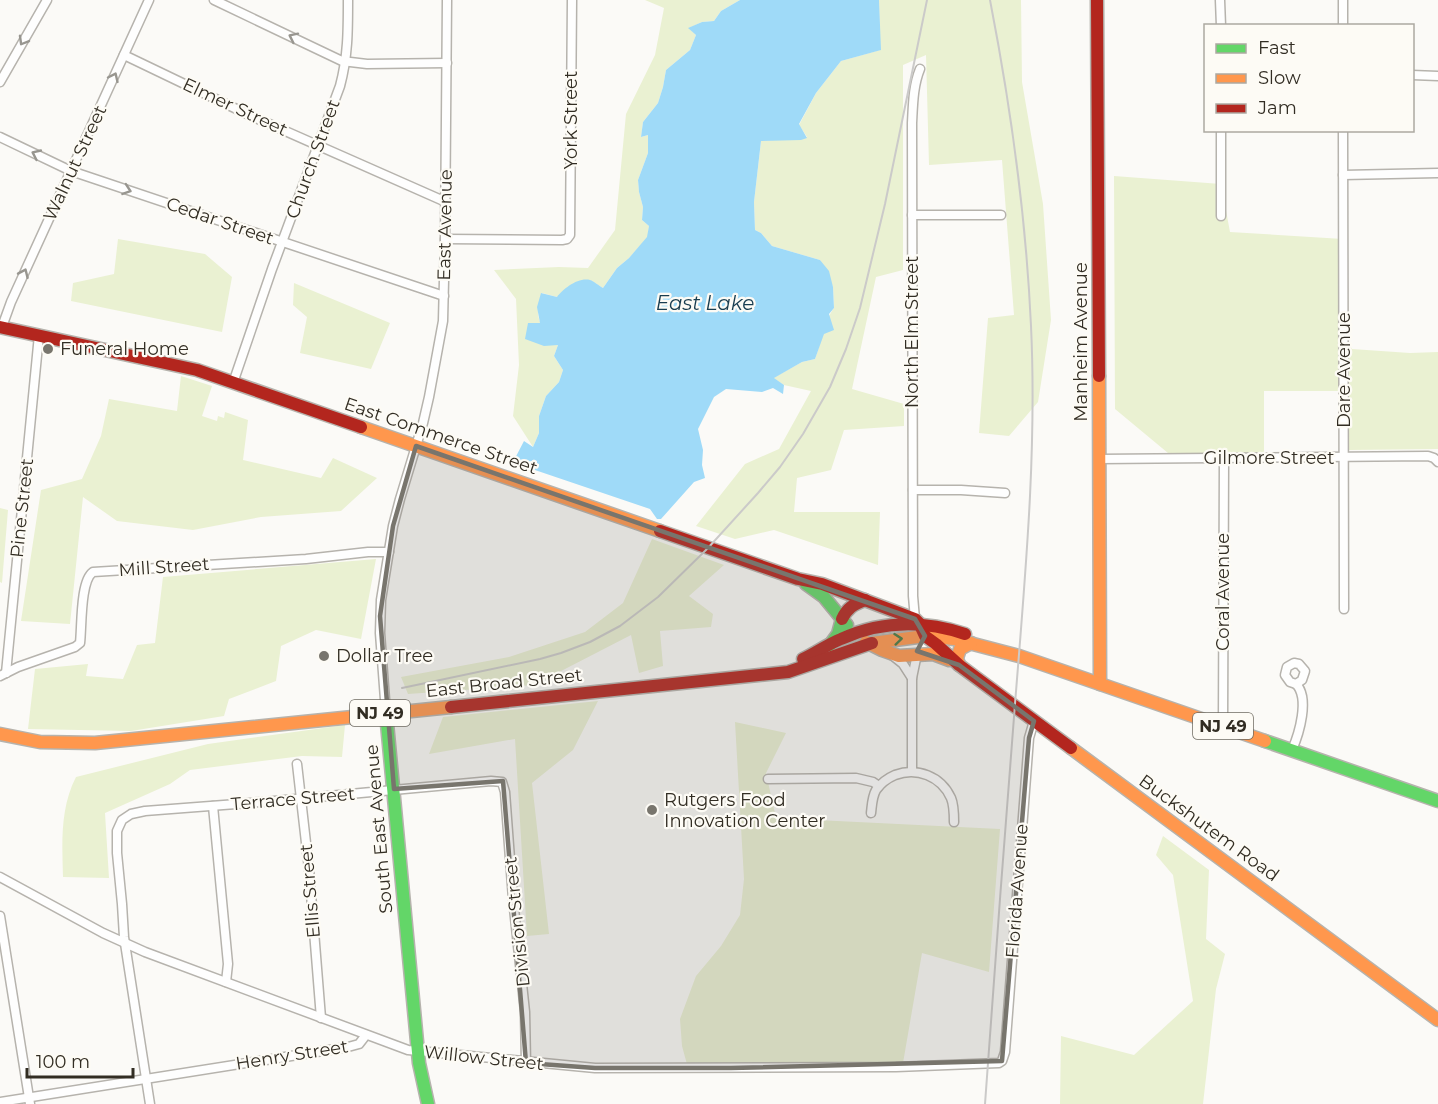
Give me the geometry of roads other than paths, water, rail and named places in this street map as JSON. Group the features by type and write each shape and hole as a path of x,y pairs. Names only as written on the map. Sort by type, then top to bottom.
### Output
{"main road":[{"name":"Manheim Avenue","path":"1097,0 1100,684"},
{"name":"East Commerce Street","path":"1,327 197,370 798,579 822,584 900,612 917,621"},
{"path":"798,579 825,597 854,633 870,644 899,656 937,654 958,664"},
{"path":"825,651 838,634 846,610 865,600"},
{"path":"917,621 925,636 958,664"},
{"name":"NJ 49","path":"917,621 954,630 1008,652 1438,801"},
{"name":"East Broad Street","path":"0,734 40,742 95,743 788,672 854,633 917,621"},
{"path":"917,654 925,636"},
{"name":"NJ 49","path":"925,636 954,639 1008,652"},
{"name":"East Broad Street","path":"825,651 886,640 925,636"},
{"path":"958,664 958,653 970,643"},
{"name":"Buckshutem Road","path":"958,664 1438,1020"},
{"name":"South East Avenue","path":"386,713 418,1052 428,1104"}],"street":[{"path":"0,82 47,0"},
{"name":"Walnut Street","path":"1,327 149,0"},
{"path":"214,0 342,61 367,64 447,63"},
{"name":"Church Street","path":"233,383 340,86 348,47 348,0"},
{"name":"East Avenue","path":"416,446 429,397 443,321 447,0"},
{"name":"York Street","path":"445,239 562,240 567,239 570,235 572,0"},
{"path":"1220,0 1221,24"},
{"path":"1343,0 1343,24"},
{"name":"Elmer Street","path":"124,55 249,115 446,202"},
{"name":"North Elm Street","path":"917,621 913,596 912,215 913,98 920,69"},
{"path":"1414,75 1438,76"},
{"path":"1221,132 1221,216"},
{"name":"Dare Avenue","path":"1343,132 1344,609"},
{"name":"Cedar Street","path":"0,137 71,171 444,296"},
{"path":"1343,175 1438,173"},
{"path":"912,215 1001,215"},
{"name":"Pine Street","path":"3,674 39,335"},
{"name":"South East Avenue","path":"386,713 381,600 400,499 416,446"},
{"name":"Gilmore Street","path":"1099,459 1428,456 1438,461"},
{"name":"Coral Avenue","path":"1223,726 1224,458"},
{"path":"913,490 1005,493"},
{"name":"Mill Street","path":"3,674 75,647 80,643 85,586 89,575 93,572 389,552"},
{"path":"900,612 908,606 913,596"},
{"path":"882,650 899,661 912,678"},
{"path":"912,771 912,678 917,654"},
{"path":"1292,750 1301,727 1302,705 1300,688 1296,684"},
{"name":"Florida Avenue","path":"1002,1061 1005,1052 1029,738 1034,721"},
{"name":"Ellis Street","path":"297,764 309,869 321,1018"},
{"path":"871,813 875,792 883,782 896,775 912,771 922,772 936,780 947,791 953,804 954,822"},
{"path":"768,779 856,778 873,782 879,786"},
{"name":"Terrace Street","path":"125,943 117,831 122,820 131,814 394,789 502,782"},
{"name":"Division Street","path":"502,782 505,792 525,1012 526,1063"},
{"path":"213,806 228,964 226,982"},
{"name":"Willow Street","path":"0,877 103,933 145,952 397,1047 418,1052 595,1068 896,1067 988,1065 1002,1061"},
{"path":"0,916 29,1101"},
{"path":"125,943 150,1104"},
{"name":"Henry Street","path":"0,1102 29,1101 146,1079 348,1047 359,1044 366,1035"}],"water":[{"name":"East Lake","path":"740,0 879,0 881,50 841,61 816,93 799,124 807,138 761,141 754,202 755,230 761,233 772,246 820,260 829,271 833,287 834,308 829,314 834,330 824,334 815,359 802,362 774,378 784,385 783,394 773,388 762,392 726,389 714,397 698,429 703,450 702,465 705,478 694,482 661,519 657,519 650,509 529,468 520,469 511,466 524,441 533,447 539,433 539,416 546,396 559,382 563,370 554,356 558,345 544,346 525,339 528,323 540,323 537,307 541,293 557,297 571,284 581,280 592,281 603,288 617,268 647,237 649,226 642,220 643,207 638,180 648,153 648,135 641,137 643,122 658,103 666,70 690,50 696,35 688,28 702,22 714,21 721,11"}],"railway":[{"path":"402,688 540,659 590,642 620,626 658,597 708,548 780,467 803,434 830,387 860,308 885,204 927,0"},
{"path":"985,1104 1026,562 1032,420 1029,285 1021,203 1005,81 990,0"}],"place":[{"name":"Funeral Home","path":"48,349"},
{"name":"Dollar Tree","path":"324,656"},
{"name":"Rutgers Food Innovation Center","path":"652,810"}]}
